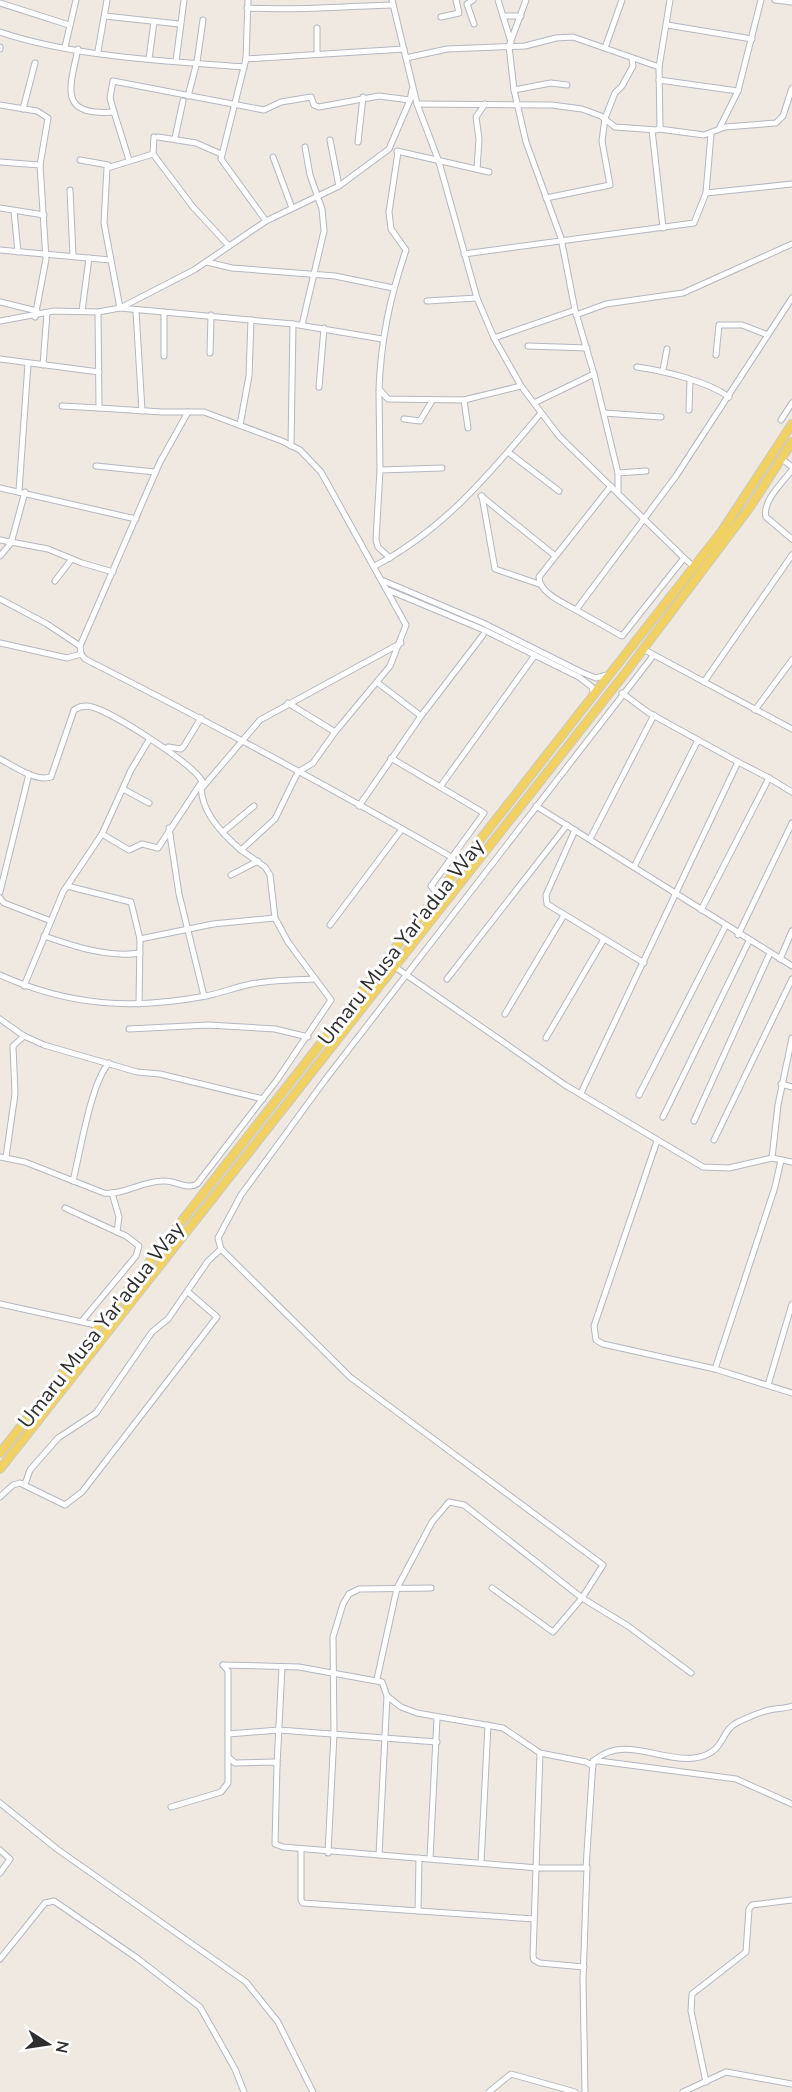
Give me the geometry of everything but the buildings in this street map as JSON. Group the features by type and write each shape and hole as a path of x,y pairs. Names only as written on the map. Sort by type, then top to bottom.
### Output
{"main road":[{"name":"Umaru Musa Yar'adua Way","path":"0,1454 694,567 792,424"},
{"name":"Umaru Musa Yar'adua Way","path":"0,1469 643,649 750,507 792,442"},
{"path":"741,501 750,507"}],"street":[{"path":"10,7 13,0"},
{"path":"65,46 76,0"},
{"path":"98,51 107,0"},
{"path":"176,60 184,0"},
{"path":"248,0 246,59 221,159 266,221"},
{"path":"441,17 459,13 456,0"},
{"path":"473,0 467,4 474,24"},
{"path":"498,0 510,44 514,90 526,142 561,238 575,313 594,374 618,473 618,493"},
{"path":"510,44 526,0"},
{"path":"604,48 621,0"},
{"path":"659,129 659,67 670,0"},
{"path":"719,129 738,91 761,0"},
{"path":"775,0 792,2"},
{"path":"0,3 69,25"},
{"path":"247,8 295,11 331,3 393,3 417,104 439,162 477,298 494,338 521,386 559,436 694,567"},
{"path":"105,16 179,24"},
{"path":"503,16 520,16"},
{"path":"188,96 197,62 203,20"},
{"path":"149,58 154,22"},
{"path":"667,25 752,39"},
{"path":"317,28 317,54"},
{"path":"0,32 78,49 244,67"},
{"path":"406,58 447,49 510,44 525,46 556,38 573,37 659,67"},
{"path":"78,49 71,87 78,109 92,112 114,112"},
{"path":"246,59 404,49"},
{"path":"546,198 610,184 602,141 605,118 615,93 622,86 633,66 632,59"},
{"path":"23,109 35,63"},
{"path":"659,80 738,91"},
{"path":"129,160 110,98 113,81 268,110 281,102 302,97 311,97 314,105 319,107 363,97 393,97 410,100"},
{"path":"514,90 551,83 567,85"},
{"path":"120,308 207,262 266,221 339,186 389,149 410,100 413,85"},
{"path":"417,104 518,104 582,109 605,118 615,127 711,134 719,129 780,121 792,88"},
{"path":"358,142 363,97"},
{"path":"175,138 183,101"},
{"path":"477,169 479,139 476,117 485,104"},
{"path":"0,105 43,113 48,118 39,183 44,215 45,273 36,314"},
{"path":"652,130 663,228"},
{"path":"464,254 561,238 694,223 706,193 711,134"},
{"path":"221,154 196,143 175,138 156,137 153,154 193,207 229,246"},
{"path":"330,140 339,186"},
{"path":"302,325 312,273 324,231 322,209 305,147"},
{"path":"389,149 489,172"},
{"path":"390,558 378,547 376,540 380,470 379,389 382,339 393,288 406,250 392,229 389,212 398,152"},
{"path":"80,160 108,165 153,154"},
{"path":"273,158 292,208"},
{"path":"0,162 40,165"},
{"path":"108,165 104,223 120,308"},
{"path":"706,193 792,184"},
{"path":"70,190 73,256"},
{"path":"0,208 44,215"},
{"path":"15,211 18,252"},
{"path":"494,338 606,304 683,293 792,244"},
{"path":"0,250 110,260"},
{"path":"82,311 89,258"},
{"path":"207,262 231,268 312,273 393,288"},
{"path":"427,301 477,298"},
{"path":"576,610 676,476 790,305 792,298"},
{"path":"0,302 36,314"},
{"path":"0,321 36,314 98,312 120,308 302,325 382,339"},
{"path":"136,310 142,411"},
{"path":"98,312 99,408"},
{"path":"164,312 164,356"},
{"path":"43,365 46,313"},
{"path":"210,354 211,315"},
{"path":"240,425 249,376 251,320"},
{"path":"291,446 293,324"},
{"path":"716,355 719,325 742,325 768,335"},
{"path":"319,387 324,328"},
{"path":"528,346 586,348"},
{"path":"663,370 667,349"},
{"path":"0,359 99,372"},
{"path":"0,556 11,543 22,492 28,364"},
{"path":"637,367 663,370 690,381 714,387 729,397"},
{"path":"534,403 594,374"},
{"path":"689,410 690,381"},
{"path":"379,389 388,399 432,401 464,400 521,386"},
{"path":"464,400 468,428"},
{"path":"404,419 420,421 432,401"},
{"path":"781,420 792,403"},
{"path":"62,406 204,412 291,446 318,467 406,625 401,644 378,683 334,732 313,763 298,772 275,819 241,850"},
{"path":"188,412 155,472 80,646 81,654 85,659 243,739 453,858"},
{"path":"375,566 390,558 451,514 475,491 540,413"},
{"path":"604,413 661,417"},
{"path":"508,452 559,491"},
{"path":"782,458 792,468 767,504 765,512 766,517 792,539"},
{"path":"96,466 155,472"},
{"path":"380,470 442,468"},
{"path":"618,473 646,471"},
{"path":"539,584 543,569 611,486"},
{"path":"0,488 136,519"},
{"path":"475,491 554,555"},
{"path":"482,496 495,569 539,584 561,602 622,636 684,558"},
{"path":"0,540 48,549 71,560 113,572"},
{"path":"704,682 792,555"},
{"path":"55,581 71,560"},
{"path":"383,581 483,623 581,672 601,678 611,673"},
{"path":"388,590 484,630 579,677 592,687 594,695"},
{"path":"0,599 47,624 80,646"},
{"path":"359,806 421,716 483,635"},
{"path":"0,643 67,658 81,654"},
{"path":"201,789 260,720 401,644"},
{"path":"643,649 652,656 792,729"},
{"path":"440,787 535,655"},
{"path":"492,1588 553,1632 582,1598 603,1564 350,1377 221,1250 218,1238 241,1195 405,975 652,656"},
{"path":"755,710 792,660"},
{"path":"378,683 421,716"},
{"path":"622,693 654,715 792,792"},
{"path":"288,703 334,732"},
{"path":"0,759 29,774 46,779 51,777 71,716 77,708 83,706 98,709 163,746 188,764 202,781 201,789 210,816 241,850 258,861 270,875 276,918 331,1000 308,1037 263,1099 195,1187 168,1180 112,1194 3,1157 15,1094 14,1046 24,1036"},
{"path":"590,840 654,715"},
{"path":"163,746 181,749 201,718"},
{"path":"24,986 67,886 102,834 149,740"},
{"path":"634,867 699,740"},
{"path":"391,758 484,813 431,886 438,894"},
{"path":"581,1093 738,762"},
{"path":"0,892 29,774"},
{"path":"701,910 769,778"},
{"path":"102,834 126,850 142,844 156,848 202,781"},
{"path":"123,789 149,803"},
{"path":"223,832 254,806"},
{"path":"536,806 725,927 792,966"},
{"path":"738,934 792,823"},
{"path":"447,979 567,825"},
{"path":"169,828 179,894 204,996"},
{"path":"330,925 402,829"},
{"path":"575,830 545,900 546,904 644,963"},
{"path":"231,875 258,861"},
{"path":"67,886 131,902 140,939 139,1004"},
{"path":"0,898 4,903 51,921"},
{"path":"505,1014 564,915"},
{"path":"140,939 188,928 276,918"},
{"path":"639,1095 725,927"},
{"path":"780,959 792,931"},
{"path":"45,936 75,946 115,954 140,953"},
{"path":"546,1038 604,939"},
{"path":"663,1117 749,941"},
{"path":"694,1121 770,953"},
{"path":"395,967 565,1085 703,1167 715,1169 772,1158 792,1162"},
{"path":"0,975 24,986 92,1003 139,1004 204,996 255,984 315,979"},
{"path":"714,1140 792,979"},
{"path":"0,1019 24,1036 44,1045 137,1072 160,1074 263,1099"},
{"path":"129,1029 208,1024 275,1029 308,1037"},
{"path":"772,1158 781,1084 792,1038"},
{"path":"73,1181 93,1099 101,1074 109,1063"},
{"path":"781,1084 792,1087"},
{"path":"657,1141 593,1334 596,1340 603,1344 715,1369 792,1393"},
{"path":"715,1369 776,1187 781,1160"},
{"path":"112,1194 119,1217 117,1232"},
{"path":"64,1208 117,1232 137,1244 139,1250 104,1298 89,1310 82,1321"},
{"path":"26,1484 30,1470 58,1438 96,1413 152,1332 168,1319 208,1261 221,1250"},
{"path":"0,1497 13,1485 26,1484 65,1505 82,1492 218,1317 188,1292"},
{"path":"0,1304 99,1326"},
{"path":"768,1386 792,1304"},
{"path":"378,1679 397,1588 432,1522 449,1502 464,1505 582,1598 628,1626 691,1673"},
{"path":"328,1853 334,1734 333,1637 342,1604 349,1594 359,1589 431,1588"},
{"path":"171,1806 221,1792 228,1784 228,1671 223,1665 282,1667 378,1679 382,1682 387,1696 379,1855"},
{"path":"282,1667 275,1844 283,1848 328,1853 430,1858 538,1868 587,1867"},
{"path":"387,1696 401,1707 437,1718 488,1725 511,1732 540,1753 593,1764 736,1779 792,1804"},
{"path":"585,2092 584,1967 593,1764 603,1753 617,1749 637,1749 670,1757 703,1756 715,1751 736,1722 768,1710 792,1706"},
{"path":"430,1858 437,1718"},
{"path":"481,1863 488,1725"},
{"path":"228,1734 279,1730 384,1736 437,1742"},
{"path":"540,1753 537,1779 538,1868 534,1960 540,1963 584,1967"},
{"path":"228,1757 235,1763 274,1762 277,1765"},
{"path":"0,1803 57,1849 246,1982 278,2022 313,2092"},
{"path":"301,1849 301,1900 303,1903 534,1919"},
{"path":"0,1850 10,1859 0,1873"},
{"path":"418,1911 419,1858"},
{"path":"706,2082 691,2011 692,1995 746,1952 749,1909 752,1905 792,1900"},
{"path":"0,1959 45,1903 54,1901 137,1958 200,2007 235,2069 244,2092"},
{"path":"683,2092 719,2074 735,2072 792,2084"},
{"path":"489,2092 511,2074 575,2092"}]}
